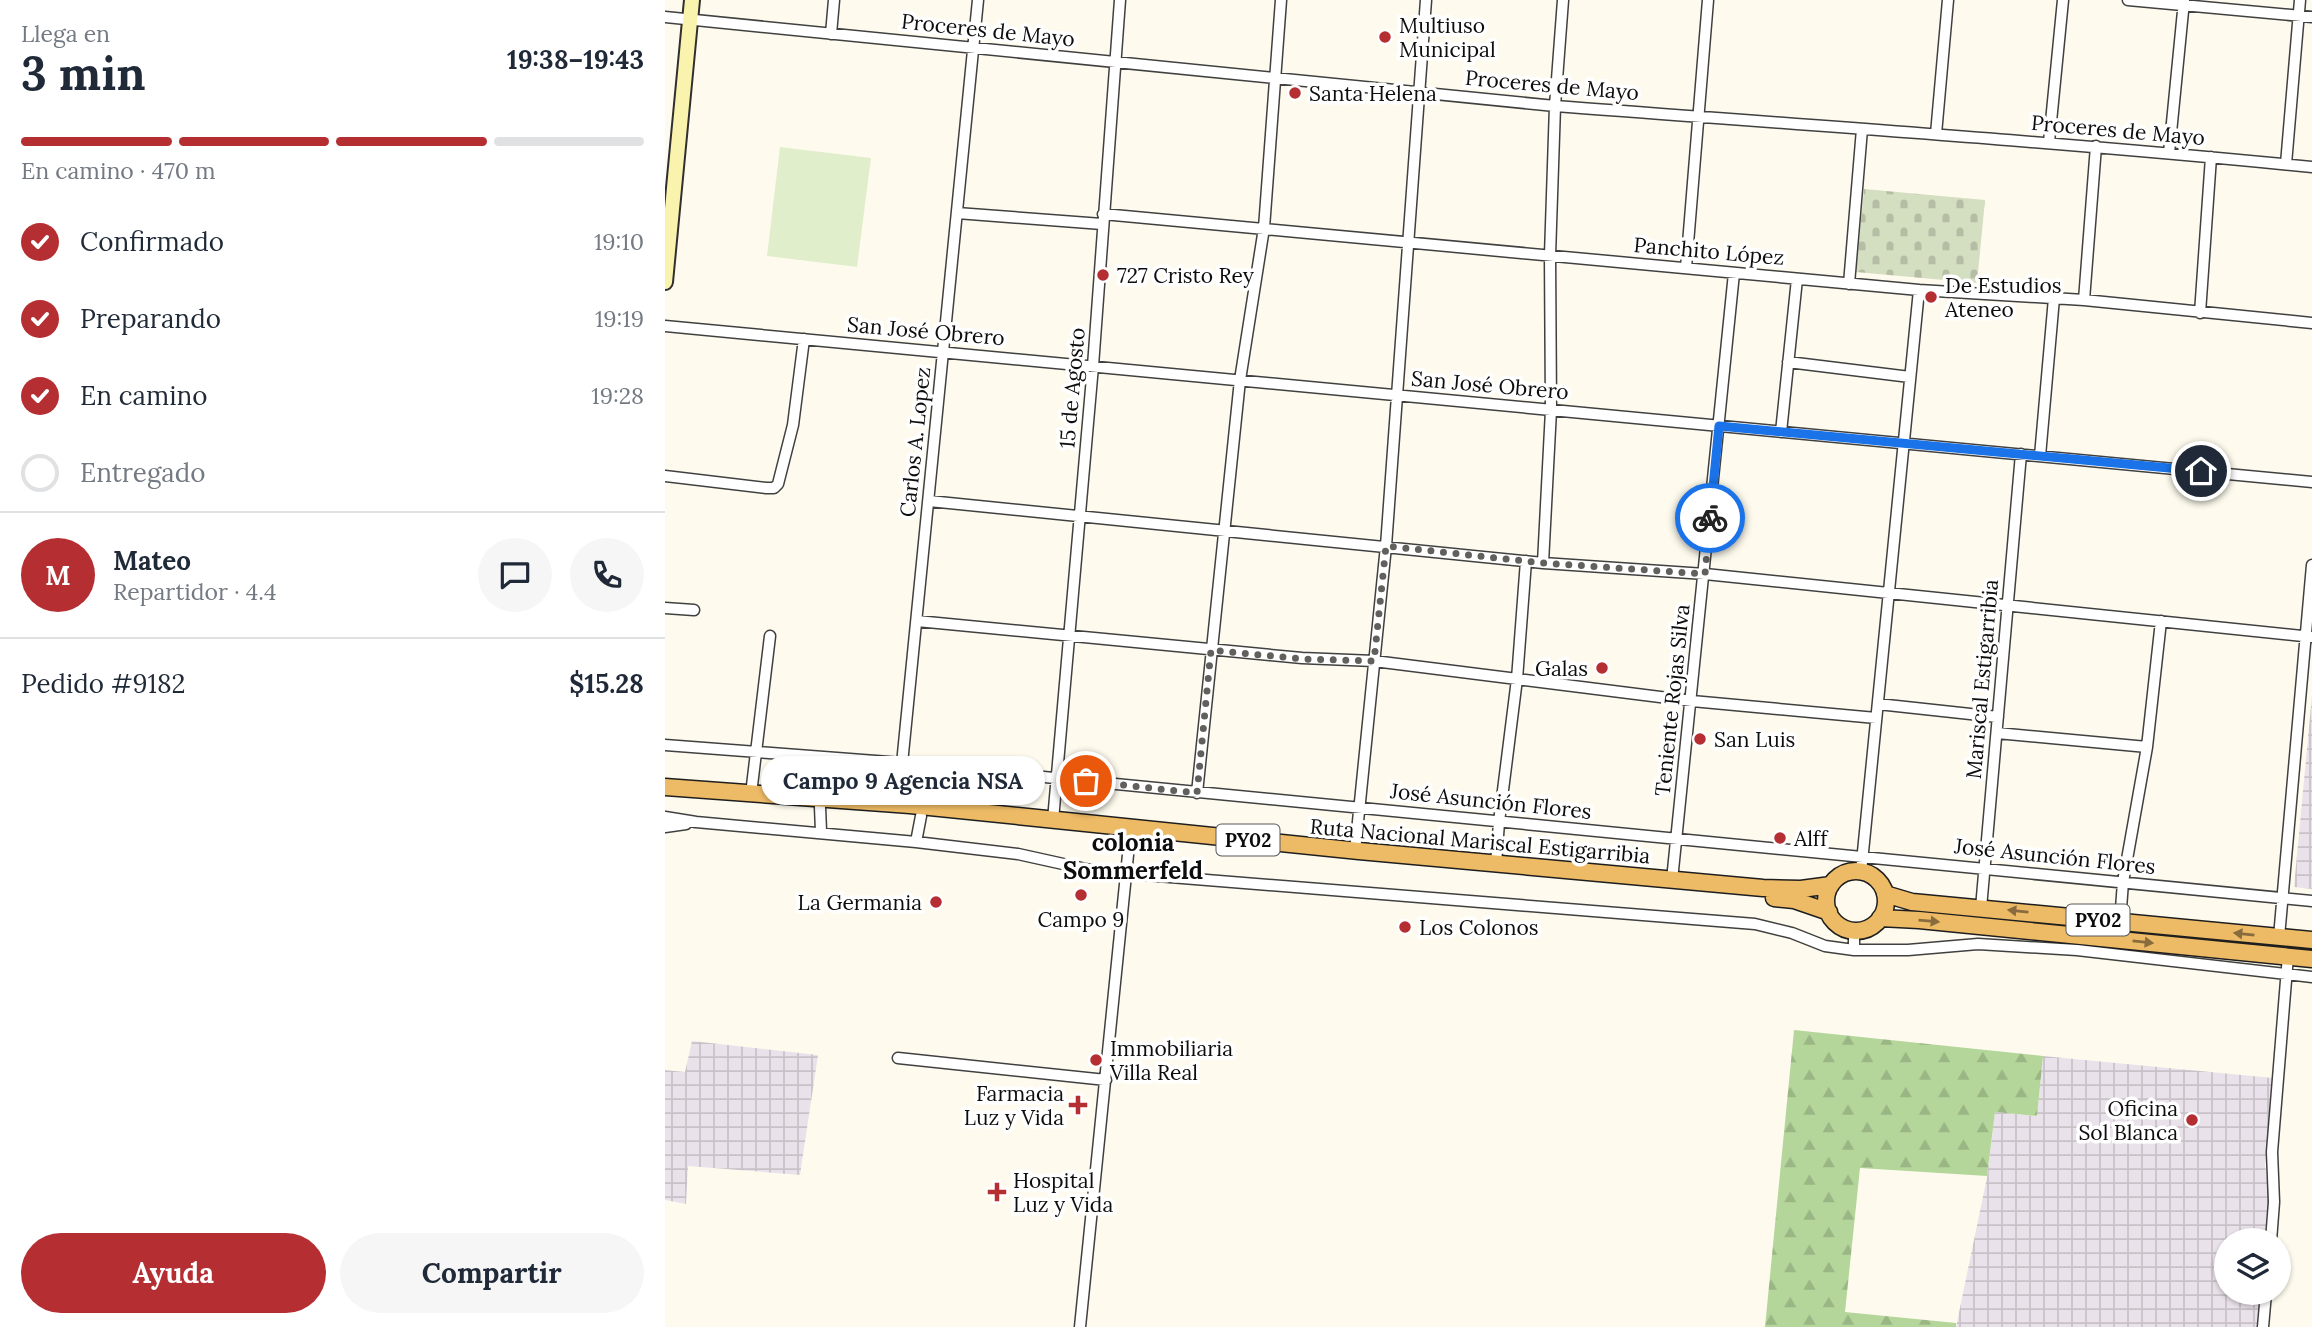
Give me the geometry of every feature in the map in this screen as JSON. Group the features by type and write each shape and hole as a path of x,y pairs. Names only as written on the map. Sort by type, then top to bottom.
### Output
{"highway":[{"name":"Ruta Nacional Mariscal Estigarribia","path":"665,787 898,804 1355,851 1763,888 1801,889 1831,885"},
{"name":"Ruta Nacional Mariscal Estigarribia","path":"665,796 1130,835 1794,900 1829,912"},
{"name":"PY02","path":"1831,885 1843,874 1862,864 1877,879 1885,894 1912,902 2312,940"},
{"path":"1829,912 1826,899 1831,885"},
{"path":"1880,918 1886,907 1885,894"},
{"name":"PY02","path":"1829,912 1839,926 1854,931 1869,928 1880,918 1919,919 2288,965 2312,959"}],"main road":[{"path":"665,282 671,161 692,0"}],"street":[{"path":"831,34 834,0"},
{"name":"Carlos A. Lopez","path":"898,804 978,0"},
{"name":"15 de Agosto","path":"1053,821 1093,366 1120,0"},
{"path":"1197,793 1240,380 1264,228 1282,0"},
{"path":"1355,851 1386,546 1426,0"},
{"path":"1543,563 1551,410 1550,255 1555,106 1563,0"},
{"path":"1686,268 1707,0"},
{"path":"1936,134 1948,0"},
{"path":"2049,142 2063,0"},
{"path":"2128,0 2184,3 2312,18"},
{"path":"2286,164 2300,0"},
{"path":"2169,153 2184,3"},
{"name":"Proceres de Mayo","path":"665,17 1555,106 2049,142 2312,167"},
{"path":"1849,284 1862,129"},
{"path":"2084,300 2096,146"},
{"path":"2200,313 2211,157"},
{"name":"Panchito López","path":"957,213 1264,228 1849,284 2084,300 2312,323"},
{"name":"Teniente Rojas Silva","path":"1672,880 1734,273"},
{"path":"1781,432 1797,279"},
{"path":"1862,864 1919,290"},
{"path":"2040,456 2054,298"},
{"name":"San José Obrero","path":"665,326 2312,482"},
{"path":"665,476 775,488 793,425 804,339"},
{"path":"1788,362 1910,377"},
{"name":"Mariscal Estigarribia","path":"1981,908 2021,454"},
{"path":"929,501 1543,563 1705,574 2309,636"},
{"path":"1496,864 1517,679 1526,561"},
{"path":"2279,937 2309,636 2312,565"},
{"path":"665,608 694,610"},
{"path":"917,621 1302,659 1374,661 1692,701 1876,718"},
{"path":"2120,922 2123,882 2147,747 2161,621"},
{"path":"751,794 769,636"},
{"path":"1878,704 1998,717"},
{"path":"1997,733 2147,747"},
{"name":"José Asunción Flores","path":"665,745 902,763 1677,839 1862,864 1985,869 2312,901"},
{"path":"820,807 821,831"},
{"path":"916,842 921,816"},
{"path":"665,817 697,822 821,831 1018,854 1095,871 1755,925 1792,933 1825,946 1854,950 1908,950 1978,944 2288,965 2312,977"},
{"path":"665,827 697,822"},
{"path":"1080,1327 1130,835"},
{"path":"1854,931 1854,950"},
{"path":"2272,1228 2272,1152 2288,965"},
{"path":"898,1058 1106,1080"},
{"path":"2263,1327 2265,1305"}],"shaded area":[{"path":"2312,695 2312,889 2294,887"},
{"path":"692,1041 818,1055 800,1175 688,1166 686,1204 665,1200 665,1070 685,1072"},
{"path":"2043,1056 2273,1078 2265,1165 2270,1199 2267,1228 2214,1228 2214,1305 2260,1305 2258,1327 1956,1327 1987,1177 1995,1112 2037,1116"}],"green space":[{"path":"780,147 871,158 857,267 767,256"},
{"path":"1864,189 1985,200 1977,283 1856,272"},
{"path":"1794,1030 2043,1056 2037,1116 1995,1112 1987,1176 1860,1168 1845,1312 1956,1323 1956,1327 1765,1327"}],"way so far":[{"path":"1086,781 1197,793 1211,650 1302,659 1374,661 1386,546 1543,563 1705,574 1710,518"}],"place":[{"name":"Multiuso Municipal","path":"1385,37"},
{"name":"Santa Helena","path":"1295,93"},
{"name":"727 Cristo Rey","path":"1103,275"},
{"name":"De Estudios Ateneo","path":"1931,297"},
{"name":"Galas","path":"1602,668"},
{"name":"San Luis","path":"1700,739"},
{"name":"Campo 9 Agencia NSA","path":"1086,781"},
{"name":"Alff","path":"1780,838"},
{"name":"Campo 9","path":"1081,895"},
{"name":"La Germania","path":"936,902"},
{"name":"Los Colonos","path":"1405,927"},
{"name":"Immobiliaria Villa Real","path":"1096,1060"},
{"name":"Farmacia Luz y Vida","path":"1078,1105"},
{"name":"Oficina Sol Blanca","path":"2192,1120"},
{"name":"Hospital Luz y Vida","path":"997,1192"}],"district":[{"name":"colonia Sommerfeld","path":"1133,856"}],"route":[{"path":"1710,518 1719,426 2201,471"}]}
